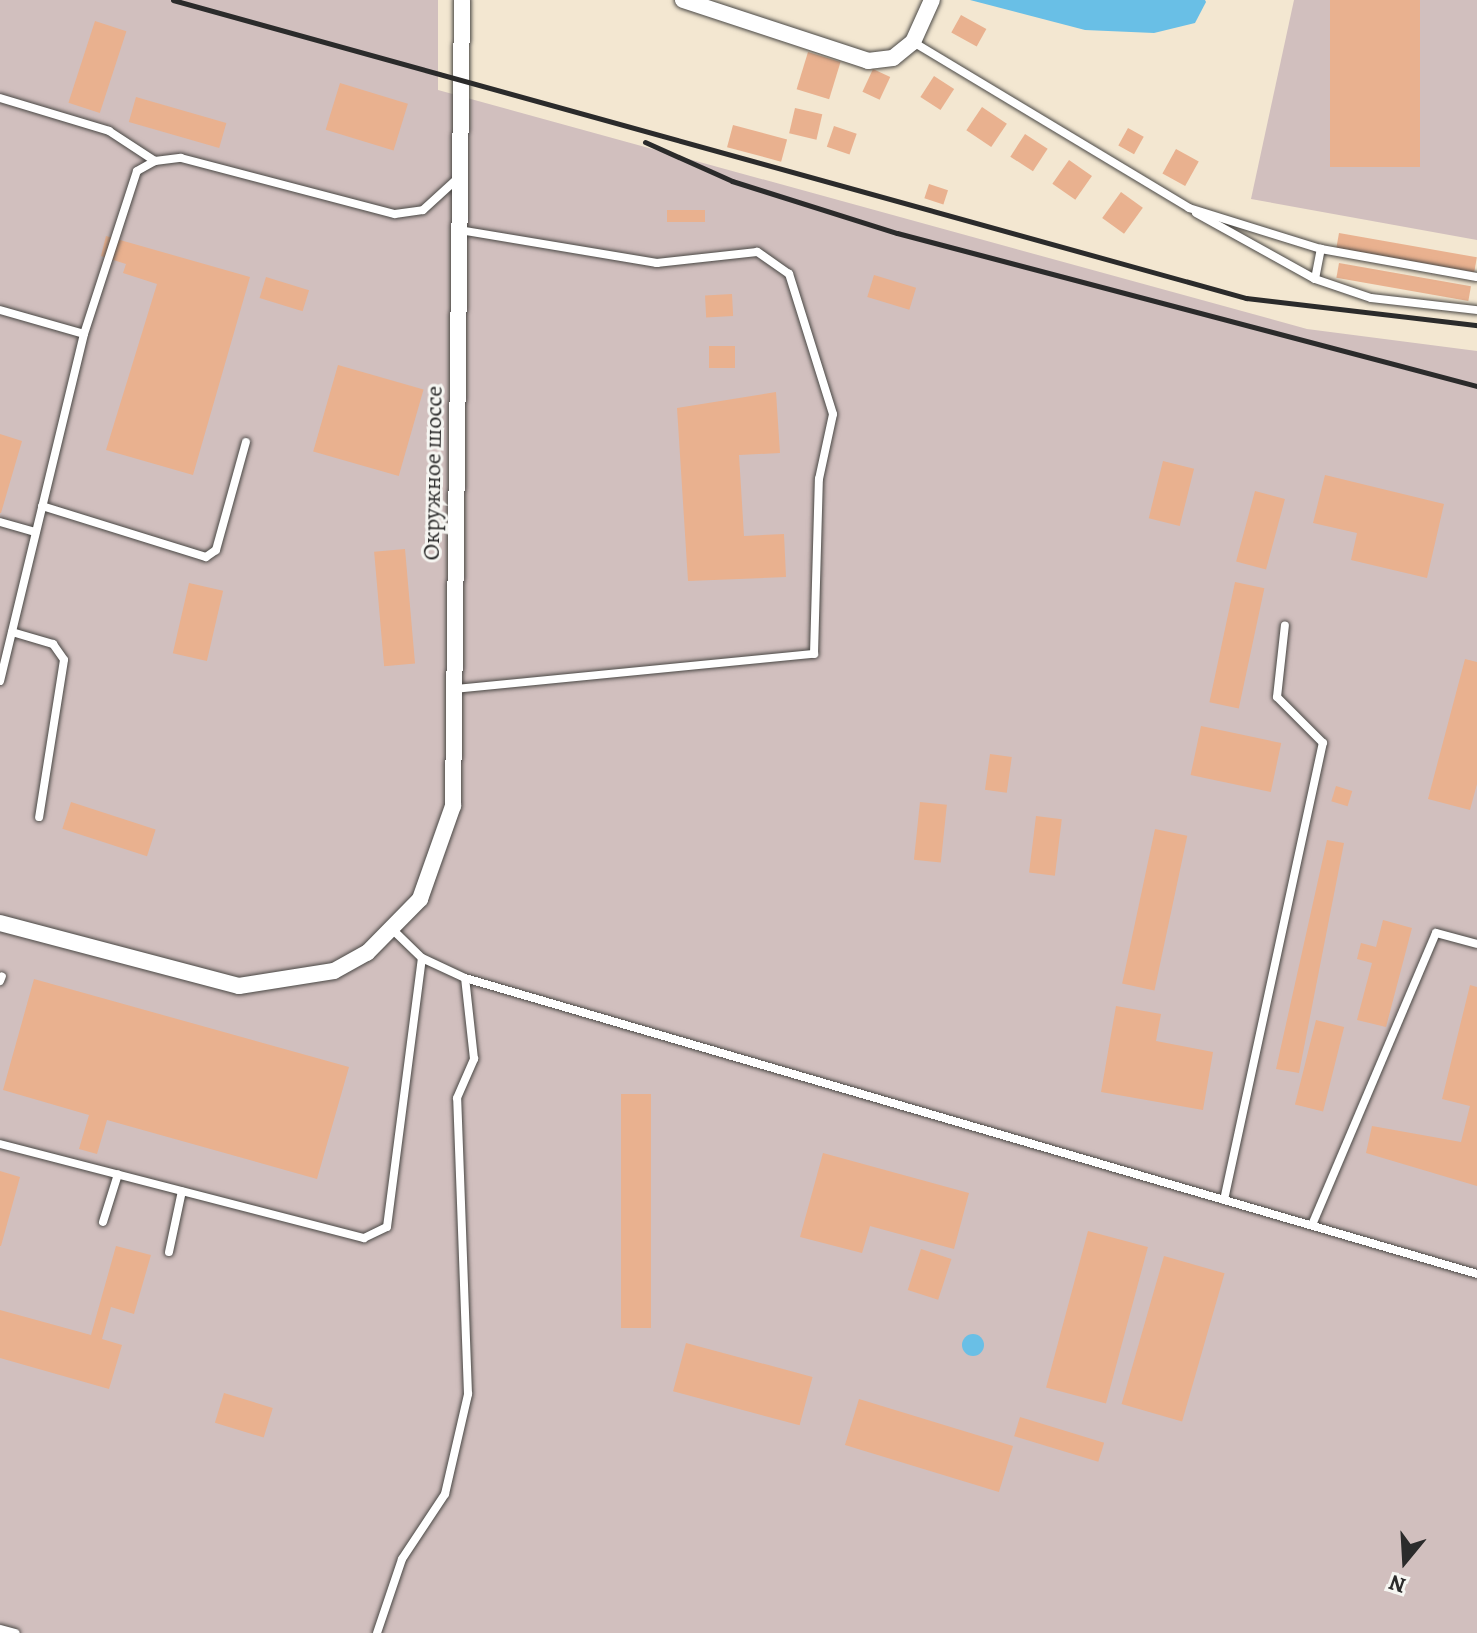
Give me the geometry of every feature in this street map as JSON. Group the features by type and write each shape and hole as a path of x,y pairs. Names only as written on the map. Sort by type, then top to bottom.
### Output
{"street":[{"name":"Окружное шоссе","path":"0,923 239,986 334,971 393,930 420,899 450,818 455,689 462,0"},
{"path":"683,0 868,61 893,58 913,42 932,0"}],"lane":[{"path":"913,42 1189,208 1315,279 1371,298 1477,310"},
{"path":"0,98 109,131 155,161"},
{"path":"0,681 4,650 12,632 84,334 137,171 155,161 181,158 395,214 423,210 460,176"},
{"path":"1189,208 1321,249 1477,277"},
{"path":"455,689 814,654 819,479 833,414 789,274 757,252 657,263 459,230"},
{"path":"1315,279 1321,249"},
{"path":"0,310 84,334"},
{"path":"42,506 206,557 216,550 246,442"},
{"path":"0,522 36,532"},
{"path":"1224,1200 1323,743 1277,697 1285,625"},
{"path":"12,632 53,644 64,660 39,817"},
{"path":"393,930 422,958 465,978 1477,1274"},
{"path":"1312,1225 1436,933 1477,944"},
{"path":"0,1144 364,1238 387,1227 422,958"},
{"path":"377,1633 402,1559 445,1494 468,1394 457,1098 474,1059 465,978"},
{"path":"103,1222 118,1174"},
{"path":"169,1252 182,1191"},
{"path":"0,1629 15,1633"}],"shaded area":[{"path":"0,0 438,0 438,90 1307,329 1477,351 1477,1633 0,1633"},
{"path":"1294,0 1477,0 1477,240 1251,199"}],"water":[{"path":"970,0 1206,2 1195,23 1154,33 1085,30"},
{"path":"973,1334 981,1337 984,1345 981,1353 973,1356 965,1353 962,1345 965,1337"}],"building":[{"path":"1330,0 1420,0 1420,167 1330,167"},
{"path":"961,15 986,29 977,47 951,32"},
{"path":"95,21 126,31 100,113 68,103"},
{"path":"808,52 841,62 829,99 797,89"},
{"path":"873,69 890,77 880,100 862,92"},
{"path":"934,76 954,89 941,110 920,97"},
{"path":"340,83 408,104 394,151 326,130"},
{"path":"136,97 226,123 219,148 129,122"},
{"path":"982,107 1007,124 991,147 966,130"},
{"path":"795,108 822,114 816,140 789,133"},
{"path":"733,125 787,139 781,162 727,147"},
{"path":"834,126 857,134 850,155 827,147"},
{"path":"1128,128 1144,137 1134,154 1118,145"},
{"path":"1025,134 1048,149 1033,171 1010,157"},
{"path":"1176,149 1199,162 1185,186 1162,173"},
{"path":"1069,160 1092,176 1075,200 1052,184"},
{"path":"929,184 948,190 943,204 924,198"},
{"path":"1121,192 1143,208 1124,234 1102,218"},
{"path":"667,210 705,210 705,222 667,222"},
{"path":"1339,233 1477,257 1474,272 1336,248"},
{"path":"106,236 250,277 193,475 106,450 157,284 123,273 126,264 101,256"},
{"path":"1339,263 1471,286 1468,301 1336,278"},
{"path":"874,275 916,288 909,310 867,297"},
{"path":"266,277 309,290 303,311 260,298"},
{"path":"732,294 733,316 706,317 705,295"},
{"path":"709,346 735,346 735,368 709,368"},
{"path":"338,365 424,390 399,476 313,452"},
{"path":"776,392 780,453 739,455 744,536 784,534 786,577 688,581 677,408"},
{"path":"0,434 22,441 1,513 0,513"},
{"path":"1163,461 1194,469 1180,526 1149,518"},
{"path":"1325,475 1444,504 1427,578 1351,560 1357,533 1313,523"},
{"path":"1255,491 1285,499 1266,570 1236,562"},
{"path":"405,549 415,664 384,666 374,552"},
{"path":"1235,582 1264,588 1239,709 1209,702"},
{"path":"189,583 223,591 207,661 173,653"},
{"path":"1465,659 1477,662 1477,784 1470,810 1428,799"},
{"path":"1201,726 1281,743 1271,792 1191,775"},
{"path":"990,754 1012,757 1007,793 985,790"},
{"path":"1336,786 1352,791 1348,806 1331,801"},
{"path":"71,802 156,830 147,856 62,829"},
{"path":"920,802 947,805 941,863 914,860"},
{"path":"1036,816 1062,819 1055,876 1029,873"},
{"path":"1155,829 1187,836 1154,990 1122,984"},
{"path":"1327,840 1344,843 1299,1073 1276,1069"},
{"path":"1383,920 1412,928 1386,1027 1357,1020 1372,963 1357,959 1361,943 1376,947"},
{"path":"34,979 349,1067 317,1179 107,1120 97,1154 79,1149 89,1115 3,1090"},
{"path":"1470,985 1477,987 1477,1186 1366,1153 1372,1126 1461,1142 1470,1106 1442,1099"},
{"path":"1116,1006 1161,1014 1156,1041 1213,1052 1203,1110 1101,1092"},
{"path":"1316,1020 1344,1027 1323,1111 1295,1104"},
{"path":"621,1094 651,1094 651,1328 621,1328"},
{"path":"823,1153 969,1193 954,1249 870,1226 862,1253 800,1237"},
{"path":"0,1171 20,1177 1,1246 0,1246"},
{"path":"1088,1231 1148,1247 1106,1404 1046,1387"},
{"path":"116,1246 151,1255 134,1314 111,1307 102,1339 122,1345 109,1389 0,1358 0,1310 91,1335"},
{"path":"921,1249 951,1259 938,1300 908,1290"},
{"path":"1164,1256 1225,1273 1182,1421 1122,1404"},
{"path":"686,1343 813,1377 800,1425 673,1391"},
{"path":"224,1393 273,1408 264,1438 215,1423"},
{"path":"859,1399 1013,1446 999,1492 845,1445"},
{"path":"1020,1417 1104,1443 1098,1462 1014,1436"}],"railway":[{"path":"173,0 1246,298 1477,325"},
{"path":"645,142 732,181 897,233 1477,386"}]}
